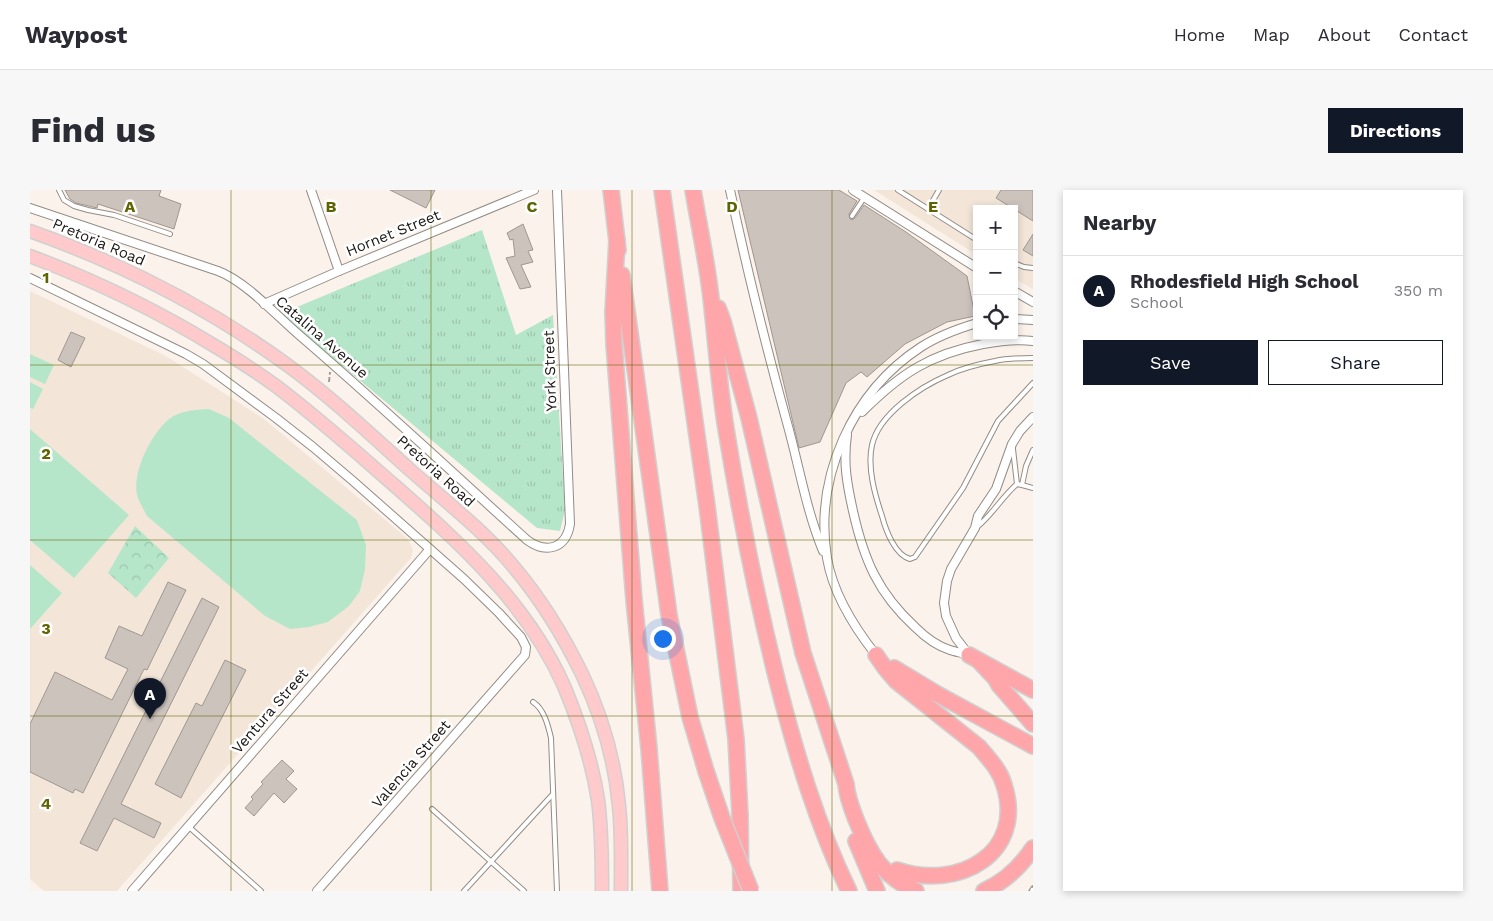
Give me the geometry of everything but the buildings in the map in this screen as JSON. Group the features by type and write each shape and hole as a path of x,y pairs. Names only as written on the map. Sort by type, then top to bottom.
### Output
{"highway":[{"path":"611,190 616,240 669,615 690,717 706,771 722,818 751,891"},
{"path":"662,190 707,506 736,739 741,891"},
{"path":"693,190 711,296 726,428 750,560 768,642 789,727 809,791 839,872 849,891"},
{"path":"616,240 613,312 614,344 660,891"},
{"path":"711,296 723,321 749,418 803,653 846,784 849,801 862,835 875,859 890,876 916,891"},
{"path":"803,653 809,696 820,736 846,816 877,891"},
{"path":"846,784 854,795 874,840 884,857 898,871 914,879 941,884 957,882 982,869 990,861 1002,842 1007,825 1007,796 1004,784 991,760 979,747 896,681 876,656"},
{"path":"876,656 902,674 1029,745"},
{"path":"974,658 1033,690"},
{"path":"974,658 995,678 1033,724"},
{"path":"984,891 998,884 1013,872 1033,848"}],"main road":[{"name":"Pretoria Road","path":"30,231 62,242 145,278 243,335 289,366 327,396 484,535 512,565 554,621 582,674 592,698 609,751 615,777 621,836 621,891"},
{"path":"30,256 106,286 142,304 202,338 274,384 320,421 420,508 495,580 539,641 563,685 587,750 598,799 602,856 602,891"}],"street":[{"path":"311,190 339,271"},
{"name":"Hornet Street","path":"264,304 534,190"},
{"name":"York Street","path":"556,546 562,542 569,530 570,515 557,190"},
{"path":"730,190 745,261 809,513 827,559 835,586 855,627 876,656"},
{"path":"853,190 973,266"},
{"name":"Catalina Avenue","path":"30,208 224,274 240,283 527,540 538,547 550,548 556,546"},
{"path":"30,278 203,364 313,447 430,550"},
{"path":"1018,293 1033,302"},
{"path":"1018,319 1033,320"},
{"path":"827,559 824,526 825,506 829,483 840,444 850,425 871,393 920,347 936,338 973,324"},
{"path":"974,658 937,645 924,635 893,604 878,582 861,542 846,476 845,453 850,425 877,397 893,384 934,358 968,347 990,343 1033,341"},
{"path":"974,658 961,646 950,626 946,616 944,590 951,569 975,528 978,516 996,489 1012,444 1020,431 1033,417"},
{"name":"Valencia Street","path":"317,891 524,655 526,650 524,642 499,613 464,579 430,550"},
{"name":"Ventura Street","path":"132,891 430,550"}],"lane":[{"path":"59,190 64,200 74,206 114,215 170,234"},
{"path":"898,190 973,237"},
{"path":"928,209 939,190"},
{"path":"852,216 864,198"},
{"path":"1018,265 1033,268"},
{"path":"1033,358 997,360 947,375 913,395 893,411 880,427 871,453 872,476 883,521 896,550 902,556 910,560 915,557 963,488 998,421 1033,383"},
{"path":"1012,444 1017,484"},
{"path":"1022,484 1026,466 1033,450"},
{"path":"975,528 1017,484 1033,488"},
{"path":"533,702 539,707 546,720 551,738 557,891"},
{"path":"464,891 553,794"},
{"path":"432,809 524,891"},
{"path":"188,826 261,891"}],"path":[{"path":"327,396 330,362"}],"shaded area":[{"path":"874,190 1033,190 1033,289 1018,280 1018,205 973,205 973,252"},
{"path":"30,291 166,356 264,419 408,539 413,550 411,558 117,891 44,891 30,879"}],"green space":[{"path":"482,230 516,335 553,315 565,510 560,531 537,528 280,314"},
{"path":"30,354 54,365 45,384 30,377"},
{"path":"30,382 43,389 33,409 30,408"},
{"path":"209,409 229,418 357,520 366,545 365,569 360,591 349,606 328,622 290,629 265,616 147,516 138,498 136,486 144,454 156,434 169,419 188,411"},
{"path":"30,429 129,515 74,578 30,540"},
{"path":"135,526 169,558 136,598 108,573"},
{"path":"30,565 62,593 30,629"}],"place":[{"name":"Rhodesfield High School","path":"150,719"}]}
